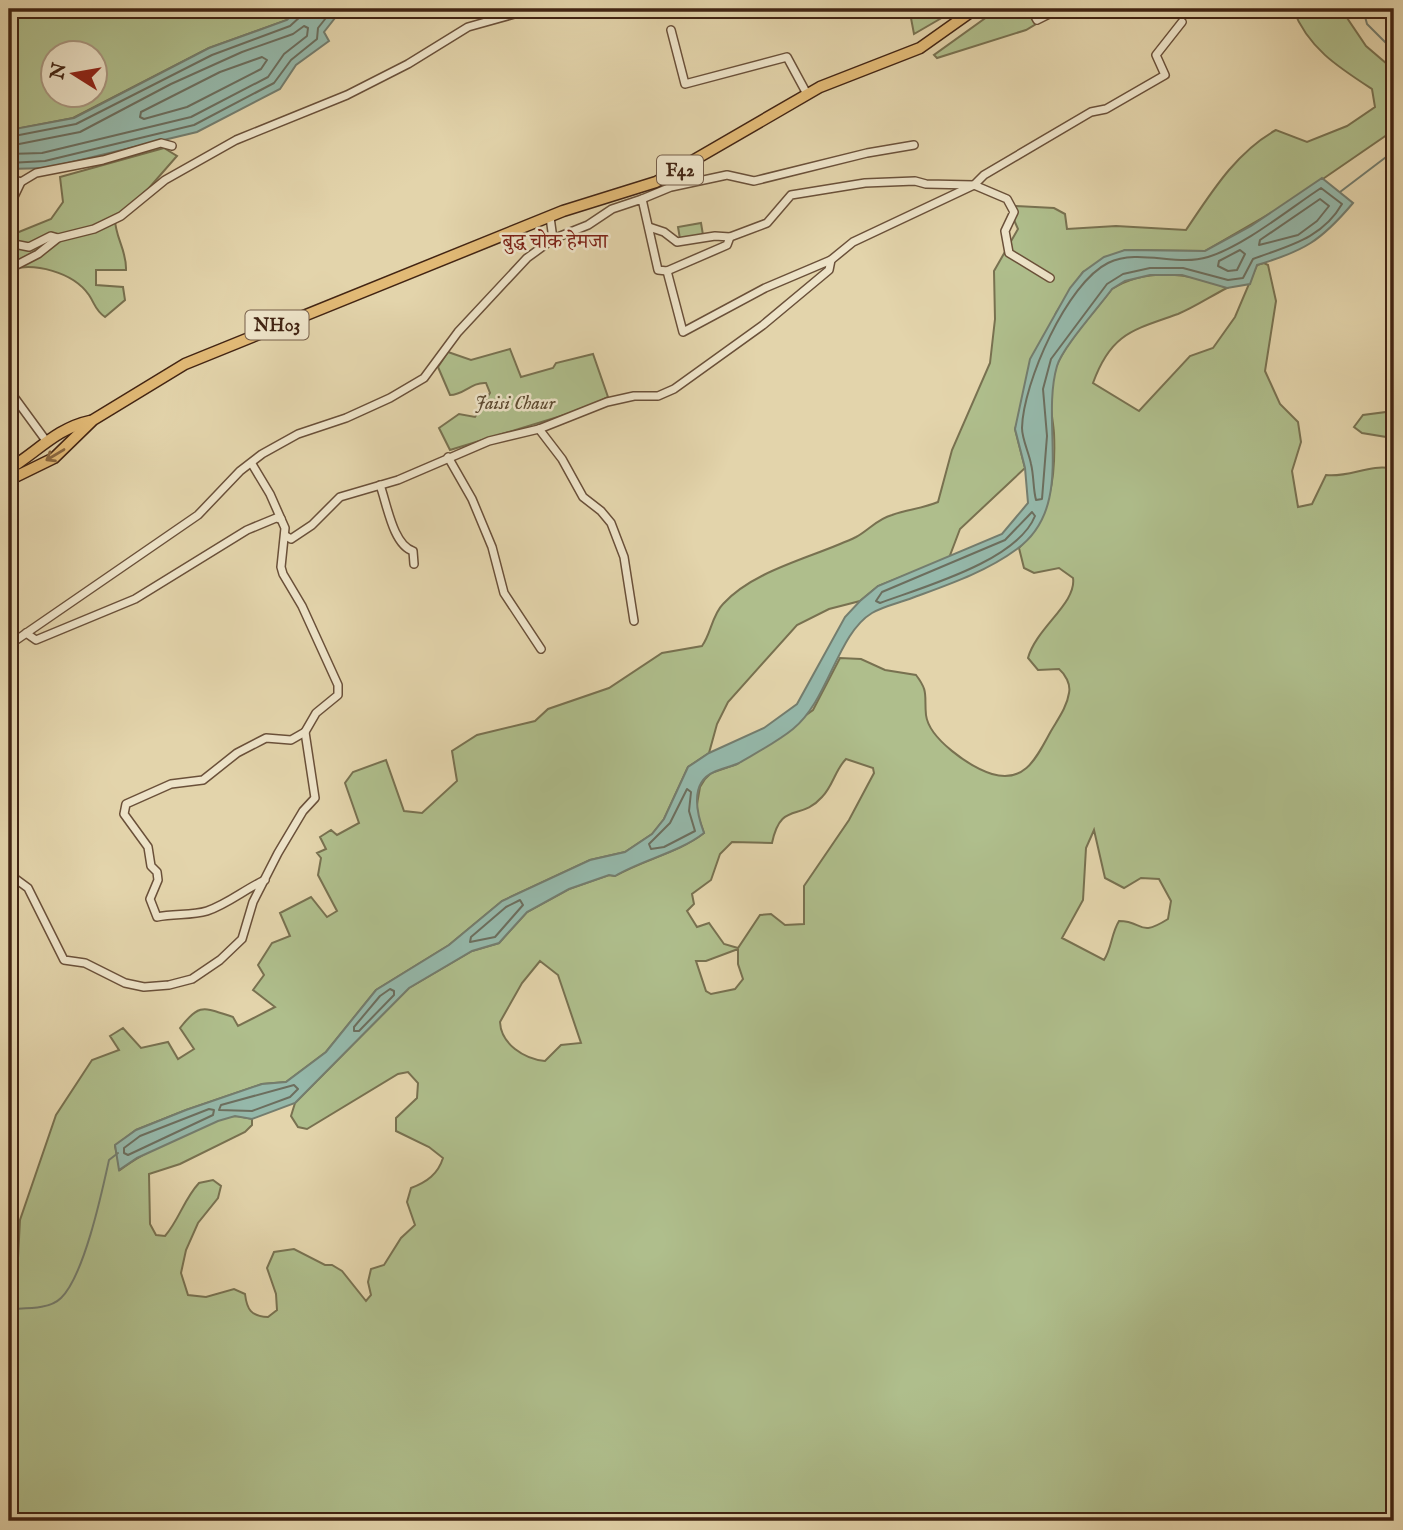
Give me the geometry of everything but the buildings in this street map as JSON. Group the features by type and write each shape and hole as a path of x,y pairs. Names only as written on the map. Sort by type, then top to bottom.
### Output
{"highway":[{"name":"F42","path":"364,290 550,217 664,178 836,79 920,48 975,9"},
{"name":"NH03","path":"9,480 54,458 93,420 185,364 364,290"},
{"path":"9,469 68,427 93,420"}],"street":[{"path":"9,269 38,254 58,238 93,229 121,216 192,162 236,140 347,95 408,64 468,27 532,9"},
{"path":"1031,9 1037,20 1059,9"},
{"path":"667,271 683,332 765,288 831,260 853,242 974,185 984,175 1091,112 1106,109 1165,75 1156,55 1182,22"},
{"path":"671,30 685,84 787,57 807,94"},
{"path":"9,207 21,182 36,173 103,160 161,143 172,146"},
{"path":"9,645 198,515 240,471 262,454 298,434 346,418 424,378 486,299 527,258 553,239 671,187 727,175 754,181 867,153 914,145"},
{"path":"9,178 21,182"},
{"path":"649,227 664,232 677,242 718,236 730,237 767,223 791,195 865,183 915,181 926,184 974,185 1007,199 1014,212 1005,231 1009,253 1050,278"},
{"path":"642,199 658,270 667,271 727,245 730,237"},
{"path":"550,217 553,239"},
{"path":"9,243 29,247 51,236 58,238"},
{"path":"286,536 291,539 312,524 340,497 380,485 489,441 539,429 607,402 634,396 658,396 674,389 763,325 829,270 831,260"},
{"path":"9,390 47,442"},
{"path":"539,429 562,458 583,497 611,523 624,557 634,621"},
{"path":"448,457 472,499 492,547 504,593 541,649"},
{"path":"252,464 281,519 286,536 281,567 338,685 338,695 316,713 305,732 291,740 266,738 237,753 203,780 171,784 125,804 124,814 148,848 151,866 157,872 158,880 150,898 158,917 175,912 185,915 207,911 266,880"},
{"path":"380,485 399,540 405,549 413,551 414,564"},
{"path":"26,633 36,640 135,599 247,530 276,518 281,519"},
{"path":"9,874 28,888 64,960 85,963 125,982 144,987 182,983 220,960 242,939 253,902 278,853 316,793 307,758 305,732"}],"green space":[{"path":"9,9 298,9 287,20 209,48 108,100 108,38 38,38 38,108 92,108 73,118 9,130"},
{"path":"921,9 957,9 914,34 910,13"},
{"path":"998,9 1029,9 1036,24 1026,30 937,58 934,55"},
{"path":"1293,9 1341,9 1366,46 1394,70 1394,130 1285,205 1205,251 1125,250 1083,272 1056,313 1015,429 1025,468 960,529 949,558 878,586 860,601 829,609 797,625 728,702 717,724 709,753 688,767 664,819 652,834 625,852 590,860 502,901 449,945 376,990 326,1052 286,1082 262,1084 186,1110 136,1130 115,1146 120,1170 193,1129 235,1116 252,1119 252,1125 245,1132 180,1164 149,1174 150,1224 156,1235 165,1236 199,1183 213,1180 221,1186 218,1198 198,1223 186,1250 181,1273 188,1295 206,1297 234,1289 245,1294 251,1311 268,1317 277,1310 276,1294 267,1268 274,1252 294,1249 342,1271 366,1301 371,1295 368,1282 371,1269 384,1265 401,1238 415,1225 407,1202 411,1188 431,1177 443,1158 429,1147 396,1131 396,1118 417,1098 418,1083 408,1072 398,1074 307,1129 298,1127 291,1116 295,1103 409,988 472,951 499,943 527,912 569,889 609,875 615,876 683,846 704,833 696,810 700,787 705,779 711,773 737,764 813,710 840,658 861,659 885,670 916,675 924,690 926,715 934,733 952,751 973,765 992,774 1004,776 1014,775 1029,766 1062,713 1069,690 1067,680 1059,669 1038,670 1028,658 1039,636 1069,597 1073,578 1059,568 1034,573 1024,568 1019,548 1045,509 1052,481 1054,433 1050,389 1058,362 1074,336 1112,289 1126,282 1140,277 1169,275 1199,279 1227,288 1184,311 1125,336 1108,353 1093,383 1139,411 1190,356 1213,348 1235,317 1257,265 1264,263 1268,265 1276,301 1265,371 1280,404 1298,422 1301,442 1292,471 1298,507 1312,504 1326,475 1377,468 1394,469 1394,1521 9,1521 9,1298 16,1296 20,1220 56,1115 92,1060 119,1050 110,1036 123,1028 141,1048 168,1042 178,1059 194,1049 180,1028 198,1011 209,1010 233,1017 238,1026 275,1007 253,990 264,975 258,965 272,943 290,936 280,913 311,897 327,917 337,911 318,875 321,858 317,853 326,849 320,837 331,830 337,835 359,823 345,783 353,772 386,760 404,811 422,813 457,781 452,751 477,735 535,721 548,709 609,688 662,653 702,646 719,608 752,582 786,565 856,537 887,517 938,502 952,450 990,363 995,319 994,271 1018,229 1014,220 1016,206 1054,208 1065,214 1067,229 1116,226 1186,230 1225,174 1262,139 1276,130 1307,142 1347,126 1375,107 1372,89 1325,55 1299,23","holes":["846,759 873,768 874,773 849,820 804,886 804,924 785,925 771,914 760,915 738,948 724,944 709,923 697,927 687,911 694,904 692,894 711,880 720,854 732,842 772,843 781,821 792,813 806,809 822,797","1094,830 1105,878 1124,888 1141,878 1159,879 1171,901 1168,919 1158,925 1146,928 1119,921 1104,960 1062,938 1083,900 1086,848","738,949 738,964 743,979 735,989 711,994 706,991 696,961 706,961","540,961 558,975 581,1043 561,1045 545,1061 522,1054 509,1043 504,1037 500,1022 522,983"]},
{"path":"164,148 177,156 149,188 115,219 126,270 96,270 96,285 123,287 125,300 105,317 82,287 63,275 41,268 9,270 9,236 51,219 63,202 60,177"},
{"path":"701,223 703,235 680,239 678,227"},
{"name":"Jaisi Chaur","path":"510,349 521,377 553,368 556,363 593,354 608,397 587,408 450,450 439,428 459,414 475,417 490,393 486,383 481,383 450,395 438,367 448,352 471,360"},
{"path":"1394,411 1394,452 1386,437 1362,433 1354,427 1363,415"}],"water":[{"path":"298,9 342,9 324,32 329,41 296,65 280,89 197,132 47,168 9,169 9,130 74,118 93,108 108,108 108,100 209,48 287,20"},
{"path":"1322,178 1353,203 1331,227 1311,243 1257,265 1250,284 1227,288 1182,275 1150,275 1125,281 1112,289 1073,338 1057,366 1053,389 1051,488 1046,511 1035,531 1017,549 992,565 952,583 881,608 860,623 841,651 816,702 793,729 739,763 706,777 698,791 697,800 704,833 683,846 615,876 609,875 569,889 527,912 499,943 472,951 409,988 295,1103 252,1119 235,1116 218,1121 137,1158 119,1170 115,1145 136,1130 262,1084 286,1082 326,1052 376,990 449,945 502,901 590,860 625,852 652,834 664,819 688,767 709,753 764,728 797,704 845,617 860,601 878,586 1002,534 1028,503 1025,468 1015,429 1030,359 1070,288 1083,272 1104,257 1125,250 1205,251 1251,226"}],"waterway":[{"path":"1363,9 1367,24 1394,51"},
{"path":"1340,192 1394,151"},
{"path":"9,1309 50,1305 61,1298 69,1287 91,1233 109,1160 118,1153"}],"district":[{"name":"बुद्ध चोक हेमजा","path":"555,241"}]}
